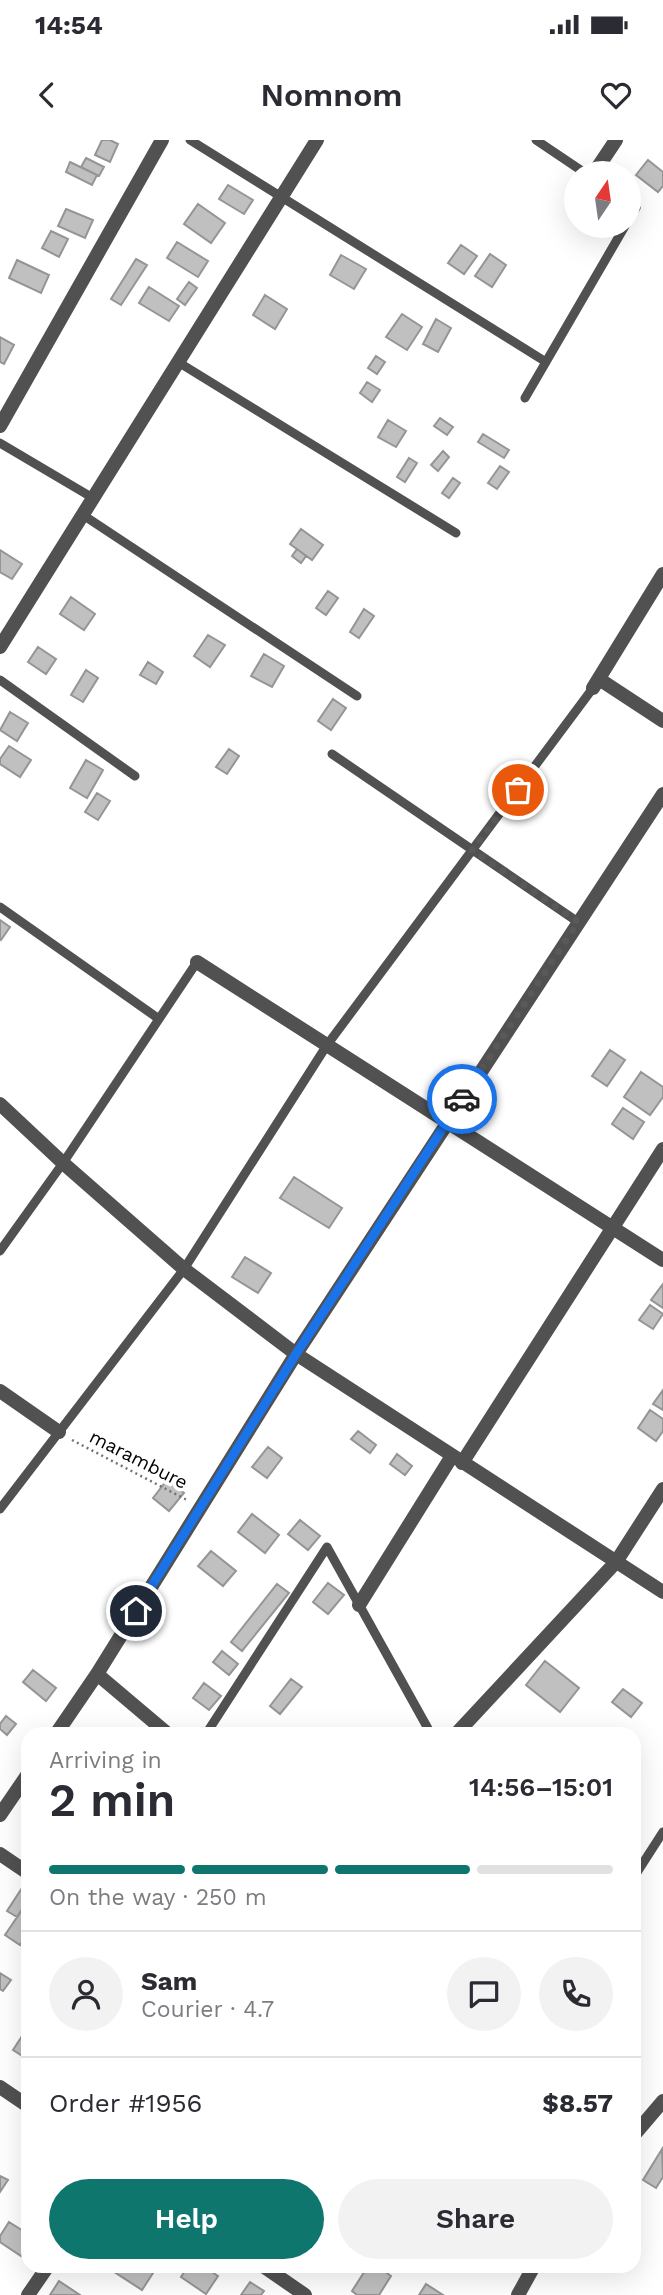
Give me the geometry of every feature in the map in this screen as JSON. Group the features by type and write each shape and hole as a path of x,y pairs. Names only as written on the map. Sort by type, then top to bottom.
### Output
{"street":[{"path":"0,426 162,140"},
{"path":"0,647 317,140"},
{"path":"602,161 615,140"},
{"path":"663,574 596,684 663,721"},
{"path":"60,1727 97,1674 296,1354 663,793"},
{"path":"197,962 663,1260"},
{"path":"0,1104 184,1269 296,1354 663,1592"},
{"path":"359,1605 614,1229 663,1149"},
{"path":"0,1391 62,1434"},
{"path":"463,1727 616,1562 663,1489"},
{"path":"97,1674 160,1727"},
{"path":"0,1815 21,1784"},
{"path":"0,1854 21,1868"},
{"path":"0,2087 21,2101"},
{"path":"641,2127 663,2101"},
{"path":"28,2295 43,2273"},
{"path":"273,2273 305,2295"},
{"path":"518,2295 530,2273"}],"lane":[{"path":"190,140 546,362"},
{"path":"537,140 568,161"},
{"path":"525,398 618,238"},
{"path":"178,362 456,533"},
{"path":"0,443 93,498"},
{"path":"83,515 357,696"},
{"path":"0,680 135,776"},
{"path":"0,1509 62,1434 184,1269 327,1045 596,684"},
{"path":"332,754 578,922"},
{"path":"0,907 159,1019"},
{"path":"0,1251 63,1163 197,962"},
{"path":"211,1727 327,1547 426,1727"},
{"path":"641,1866 663,1832"}],"path":[{"name":"marambure","path":"62,1434 192,1502"}],"building":[{"path":"102,140 118,144 110,162 95,155"},
{"path":"86,158 104,167 99,176 81,167"},
{"path":"648,160 663,172 663,186 658,192 641,179 641,169"},
{"path":"70,162 97,175 92,185 66,172"},
{"path":"228,185 253,200 244,214 219,199"},
{"path":"198,204 225,223 211,243 184,224"},
{"path":"66,209 93,220 85,238 58,226"},
{"path":"51,231 68,239 59,257 42,248"},
{"path":"177,242 208,261 198,277 167,258"},
{"path":"461,245 477,256 464,274 448,263"},
{"path":"490,254 506,265 492,287 475,276"},
{"path":"341,255 366,269 354,289 330,275"},
{"path":"136,259 147,265 121,305 111,299"},
{"path":"17,260 49,275 41,293 9,278"},
{"path":"189,282 197,288 185,305 177,299"},
{"path":"149,287 179,306 169,321 139,303"},
{"path":"265,295 287,309 275,329 253,315"},
{"path":"402,314 422,327 407,350 386,337"},
{"path":"436,319 451,328 438,352 423,344"},
{"path":"0,337 14,345 4,364 0,362"},
{"path":"376,356 385,362 377,374 368,368"},
{"path":"367,382 380,390 372,402 360,393"},
{"path":"440,418 453,427 447,435 434,426"},
{"path":"388,420 406,431 396,447 378,437"},
{"path":"483,434 509,450 504,458 478,442"},
{"path":"443,451 449,457 438,471 431,465"},
{"path":"409,458 417,463 405,482 397,477"},
{"path":"500,466 509,472 497,489 488,483"},
{"path":"453,478 460,483 449,498 442,493"},
{"path":"301,529 323,545 312,560 290,544"},
{"path":"297,549 306,556 301,563 292,556"},
{"path":"0,550 22,564 12,579 0,572"},
{"path":"328,591 338,598 326,615 316,608"},
{"path":"71,597 95,614 84,630 60,614"},
{"path":"364,609 374,616 359,638 350,632"},
{"path":"208,635 225,645 210,667 194,656"},
{"path":"38,647 56,659 46,674 28,662"},
{"path":"264,654 284,666 272,687 251,676"},
{"path":"148,662 163,672 156,684 140,675"},
{"path":"86,670 98,678 83,702 71,695"},
{"path":"333,699 346,708 331,730 318,721"},
{"path":"10,712 28,723 17,741 0,730"},
{"path":"9,746 31,760 20,777 0,764 0,759"},
{"path":"229,749 239,756 227,774 216,767"},
{"path":"86,760 103,770 87,798 70,788"},
{"path":"97,793 110,801 98,820 85,812"},
{"path":"0,920 10,927 1,940 0,939"},
{"path":"610,1050 625,1060 607,1086 592,1076"},
{"path":"641,1072 663,1087 663,1097 650,1115 624,1097"},
{"path":"623,1108 644,1122 633,1139 612,1124"},
{"path":"294,1177 342,1208 329,1228 280,1198"},
{"path":"245,1257 271,1273 258,1293 232,1277"},
{"path":"663,1284 663,1308 651,1300"},
{"path":"650,1305 663,1314 653,1329 639,1320"},
{"path":"663,1390 663,1410 653,1404"},
{"path":"650,1410 663,1419 663,1431 656,1441 638,1428"},
{"path":"358,1431 376,1445 370,1453 351,1439"},
{"path":"268,1447 282,1458 267,1478 252,1467"},
{"path":"397,1454 412,1466 405,1475 390,1464"},
{"path":"167,1480 184,1493 169,1511 153,1498"},
{"path":"252,1514 279,1535 265,1553 238,1532"},
{"path":"300,1520 320,1536 308,1550 288,1534"},
{"path":"211,1551 236,1571 223,1586 198,1566"},
{"path":"328,1583 344,1595 328,1614 313,1602"},
{"path":"277,1584 289,1593 242,1651 231,1642"},
{"path":"222,1651 238,1664 229,1675 213,1662"},
{"path":"545,1661 579,1688 560,1712 526,1685"},
{"path":"33,1670 56,1688 46,1701 23,1682"},
{"path":"291,1679 302,1687 280,1714 270,1706"},
{"path":"204,1683 221,1696 209,1710 193,1698"},
{"path":"623,1689 642,1703 631,1717 612,1702"},
{"path":"6,1716 16,1724 7,1735 0,1729"},
{"path":"21,1890 21,1911 17,1917 7,1911"},
{"path":"21,1911 20,1945 5,1935"},
{"path":"0,1973 11,1980 3,1991 0,1989"},
{"path":"21,2038 21,2055 13,2050"},
{"path":"662,2149 663,2177 656,2188 643,2180"},
{"path":"0,2176 8,2180 0,2192"},
{"path":"9,2222 21,2230 21,2256 0,2242 0,2236"},
{"path":"116,2273 153,2273 142,2290"},
{"path":"184,2273 213,2273 218,2276 206,2294 181,2277"},
{"path":"364,2273 387,2273 391,2276 379,2295 357,2295 352,2291"},
{"path":"59,2281 80,2295 50,2295"},
{"path":"250,2282 264,2291 261,2295 241,2295"},
{"path":"426,2284 443,2295 419,2295"}],"way so far":[{"path":"462,1099 578,922 472,850 518,790"}],"route":[{"path":"136,1611 296,1354 462,1099"}]}
